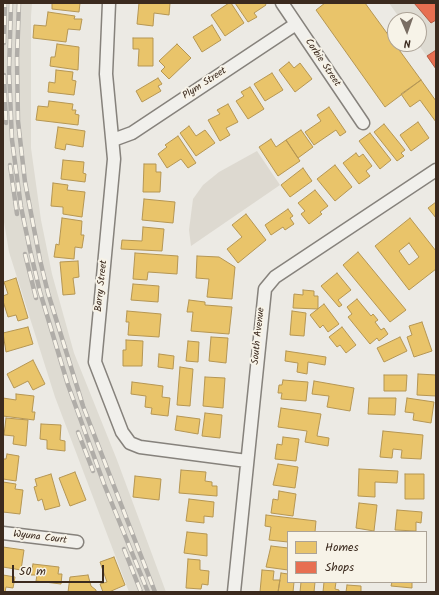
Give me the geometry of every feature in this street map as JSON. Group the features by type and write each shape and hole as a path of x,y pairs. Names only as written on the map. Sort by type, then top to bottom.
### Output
{"street":[{"name":"Barry Street","path":"109,3 106,74 114,159 94,358 122,432 130,443 140,447 247,461"},
{"name":"Corbie Street","path":"282,3 363,123"},
{"name":"Plym Street","path":"113,140 132,133 296,24"},
{"name":"South Avenue","path":"234,592 264,294 267,285 275,277 436,170"},
{"name":"Wyuna Court","path":"3,533 77,542"}],"shaded area":[{"path":"3,3 32,3 31,148 41,220 52,274 74,353 117,460 166,592 129,592 55,397 9,252 3,216"},
{"path":"389,3 436,3 436,69 424,52 427,52 427,12 395,12"},
{"path":"257,151 280,185 191,246 189,230 193,199 203,185 219,172"}],"building: Homes":[{"path":"52,3 80,3 79,12 52,9"},
{"path":"139,3 170,3 169,15 154,13 153,26 137,24"},
{"path":"231,3 244,23 225,36 211,15"},
{"path":"235,3 265,3 266,5 254,13 257,17 248,22"},
{"path":"325,3 365,3 387,33 387,52 401,52 421,80 385,107 316,10"},
{"path":"48,12 75,16 74,19 82,19 80,30 68,29 66,42 33,38 34,25 46,26"},
{"path":"212,25 221,40 202,52 193,37"},
{"path":"133,38 153,38 153,66 138,66 139,49 133,49"},
{"path":"57,44 79,47 78,70 50,66 51,57 55,57"},
{"path":"177,44 191,58 169,79 161,71 165,67 159,61"},
{"path":"289,62 294,68 300,63 312,79 295,92 279,70"},
{"path":"56,70 73,72 72,80 76,81 74,95 48,92 49,82 55,83"},
{"path":"272,73 283,90 265,101 254,84"},
{"path":"158,78 162,84 158,86 161,91 142,102 136,91"},
{"path":"421,80 436,101 436,122 420,100 410,107 401,94"},
{"path":"250,87 264,109 248,119 236,101 244,96 241,92"},
{"path":"49,101 73,104 72,110 76,110 75,114 79,115 78,125 36,120 38,106 48,107"},
{"path":"228,104 238,122 226,128 230,135 220,141 208,120 220,114 217,110"},
{"path":"329,107 346,132 340,136 336,130 314,145 305,132 321,121 317,115"},
{"path":"418,122 429,138 411,151 400,135"},
{"path":"384,124 405,150 401,153 404,156 397,161 374,132"},
{"path":"189,126 196,136 205,130 215,143 196,156 180,133"},
{"path":"58,127 85,131 83,147 66,144 65,150 55,148"},
{"path":"301,130 313,147 298,158 286,140"},
{"path":"370,133 391,160 380,169 359,141"},
{"path":"178,136 196,163 188,168 181,159 167,168 158,154 167,147 165,145"},
{"path":"271,139 276,147 286,140 300,161 278,176 259,147"},
{"path":"356,153 359,157 363,154 372,166 366,171 370,176 359,184 343,163"},
{"path":"63,160 84,162 83,173 86,174 85,182 61,179"},
{"path":"144,164 156,164 156,172 161,172 160,192 143,192"},
{"path":"335,165 352,187 335,201 317,179"},
{"path":"303,168 312,181 290,197 281,185"},
{"path":"53,183 68,185 67,190 85,192 82,217 63,214 63,207 51,206"},
{"path":"315,190 328,206 320,212 322,214 309,224 301,214 305,211 298,203"},
{"path":"144,199 175,202 173,223 142,220"},
{"path":"436,202 436,218 428,208"},
{"path":"288,209 293,216 290,218 294,224 285,230 283,227 271,235 265,225"},
{"path":"246,214 266,240 238,263 227,249 242,237 232,225"},
{"path":"62,218 82,221 81,235 84,235 82,248 75,247 74,259 54,257 56,244 59,245"},
{"path":"410,218 436,251 436,269 409,290 375,246","holes":["409,243 419,257 409,265 399,251"]},
{"path":"143,227 164,229 162,251 121,249 122,240 142,241"},
{"path":"358,252 406,310 390,322 343,265"},
{"path":"135,253 178,256 177,274 148,272 147,280 133,279"},
{"path":"197,256 219,257 235,267 232,299 207,297 209,279 196,278"},
{"path":"78,261 79,277 73,278 75,294 63,295 60,262"},
{"path":"337,273 351,290 338,300 342,305 339,307 321,286"},
{"path":"16,278 28,318 18,321 16,315 8,317 3,301 3,296 8,294 4,282"},
{"path":"133,284 159,286 158,302 131,300"},
{"path":"303,290 314,291 314,296 318,296 318,309 293,308 294,294 303,295"},
{"path":"357,299 371,316 373,314 378,320 375,322 381,330 384,328 388,334 379,341 377,338 370,344 348,317 352,314 347,307"},
{"path":"189,300 205,302 205,305 232,307 229,334 191,331 193,312 187,312"},
{"path":"324,304 339,324 328,332 323,325 320,328 310,315"},
{"path":"127,311 161,314 159,337 128,335 129,322 126,322"},
{"path":"292,311 306,313 304,336 290,335"},
{"path":"422,322 432,351 414,357 407,337 412,335 409,326"},
{"path":"28,327 33,344 6,352 3,333"},
{"path":"342,327 356,345 346,353 340,345 337,347 329,337"},
{"path":"211,337 228,338 226,363 209,361"},
{"path":"400,337 407,351 384,362 377,348"},
{"path":"126,340 143,341 142,366 123,366 123,350 126,350"},
{"path":"188,341 199,342 198,362 186,361"},
{"path":"286,351 326,357 325,365 308,362 307,374 297,372 298,363 285,361"},
{"path":"159,354 174,356 173,369 158,367"},
{"path":"33,360 45,384 33,390 28,381 14,388 7,374"},
{"path":"180,367 193,369 190,406 177,405"},
{"path":"418,374 436,375 436,396 417,395"},
{"path":"384,375 407,375 406,391 384,391"},
{"path":"205,377 225,378 223,408 203,406"},
{"path":"283,380 308,382 306,401 281,399 282,393 278,393 279,385 282,385"},
{"path":"314,381 354,388 350,411 327,407 329,396 312,394"},
{"path":"132,382 163,386 162,397 170,398 168,416 151,414 152,408 145,407 146,396 131,394"},
{"path":"16,394 34,396 32,412 35,412 34,420 3,416 3,398 16,400"},
{"path":"369,398 396,398 395,415 368,414"},
{"path":"407,398 434,402 431,423 413,420 414,413 405,412"},
{"path":"281,408 321,414 317,436 329,438 328,446 305,442 307,431 278,427"},
{"path":"205,413 222,415 220,438 202,436"},
{"path":"177,416 200,419 198,434 175,430"},
{"path":"6,418 28,420 26,446 13,444 14,436 4,435"},
{"path":"41,424 61,425 60,440 65,441 65,451 47,449 47,440 40,439"},
{"path":"383,431 423,435 421,459 401,458 402,450 393,449 392,458 380,457"},
{"path":"283,437 299,439 296,461 275,459 277,444 282,445"},
{"path":"7,454 19,456 16,481 3,479 3,459 6,459"},
{"path":"278,464 298,467 295,488 273,485"},
{"path":"359,469 398,471 397,483 375,482 375,497 358,496"},
{"path":"181,470 206,472 205,481 212,482 212,486 217,486 217,496 179,493"},
{"path":"75,472 86,500 70,506 59,478"},
{"path":"51,474 60,506 45,510 42,499 38,501 34,487 37,486 35,479"},
{"path":"405,474 424,474 424,499 405,499"},
{"path":"135,476 161,479 159,500 133,497"},
{"path":"3,482 16,484 15,489 23,490 20,514 3,512"},
{"path":"279,491 296,494 293,516 271,513 273,499 278,500"},
{"path":"189,499 214,502 213,517 204,516 204,523 186,521"},
{"path":"359,503 377,505 374,531 356,528"},
{"path":"397,510 422,512 421,523 416,522 416,531 395,530"},
{"path":"266,515 316,521 315,531 287,531 287,542 269,540 271,527 265,526"},
{"path":"187,532 207,534 207,556 184,553"},
{"path":"271,546 287,548 287,570 266,567"},
{"path":"3,547 24,550 21,570 3,567"},
{"path":"114,557 125,585 109,592 103,592 100,584 107,582 100,562"},
{"path":"188,559 200,560 200,570 209,571 208,585 202,584 201,589 186,588"},
{"path":"33,564 59,567 58,574 62,574 61,584 36,581 37,575 31,575"},
{"path":"262,570 274,571 273,580 280,580 278,592 260,592"},
{"path":"281,573 287,574 287,583 294,583 293,592 278,592"},
{"path":"3,575 15,577 13,588 6,587 5,592 3,592"},
{"path":"88,575 91,586 96,590 96,592 68,592 70,577"},
{"path":"301,583 315,583 314,592 300,592"},
{"path":"324,583 336,583 335,589 339,590 339,592 323,592"},
{"path":"392,583 412,583 412,588 391,586"},
{"path":"347,585 361,586 361,592 346,592"}],"building: Shops":[{"path":"414,3 436,3 436,20 431,23 427,18 427,12 422,12"},
{"path":"436,50 436,69 427,56"}],"railway":[{"path":"4,43 5,3"},
{"path":"11,3 9,71 12,140 21,207 30,250 40,292 68,385 104,484 148,592"},
{"path":"19,3 17,59 18,121 25,182 40,260 48,293 83,406 155,592"},
{"path":"4,75 6,123"},
{"path":"10,165 17,214"},
{"path":"25,254 36,298"},
{"path":"78,432 93,471"},
{"path":"124,549 141,592"}]}
